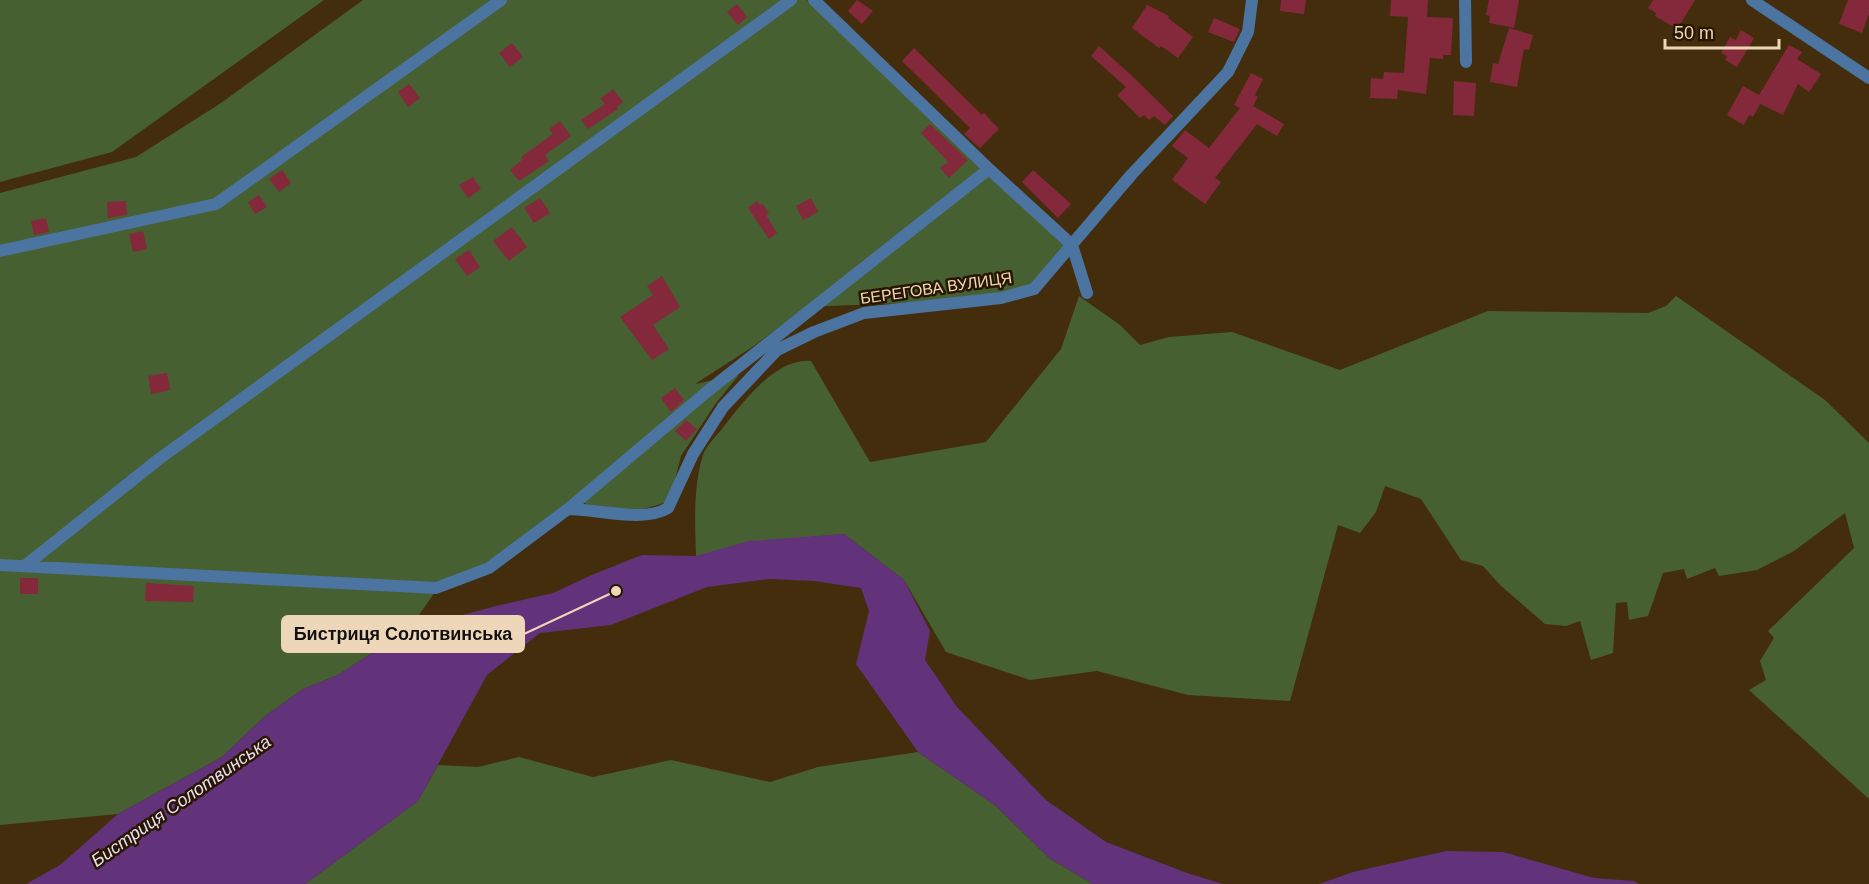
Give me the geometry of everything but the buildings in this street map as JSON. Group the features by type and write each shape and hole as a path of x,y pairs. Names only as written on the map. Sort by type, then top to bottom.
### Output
{"street":[{"path":"0,251 216,204 501,0"},
{"path":"26,565 159,459 791,0"},
{"path":"814,0 989,169 1072,245 1087,293"},
{"name":"БЕРЕГОВА ВУЛИЦЯ","path":"568,509 651,515 661,513 668,508 693,454 723,407 777,350 814,332 864,313 1001,298 1034,289 1132,174 1228,72 1248,32 1252,0"},
{"path":"1465,0 1466,62"},
{"path":"1752,0 1869,78"},
{"path":"0,566 26,565 436,588 489,568 568,509 709,390 989,169"}],"green space":[{"path":"0,0 324,0 112,152 0,182"},
{"path":"363,0 807,0 908,92 1067,247 1032,287 983,297 806,307 754,346 695,384 739,375 716,403 681,456 675,480 664,503 634,512 589,506 576,497 497,561 440,585 409,629 338,675 303,689 264,717 222,757 118,814 0,825 0,193 136,157 221,103"},
{"path":"1079,296 1120,325 1140,345 1169,337 1232,332 1340,370 1488,311 1648,313 1666,306 1676,296 1825,400 1869,443 1869,799 1749,690 1766,680 1760,661 1774,638 1768,631 1854,548 1845,513 1794,551 1757,570 1719,576 1715,568 1687,579 1684,569 1663,573 1648,616 1629,620 1627,602 1616,603 1613,653 1591,660 1580,621 1566,626 1545,624 1500,585 1483,566 1461,560 1421,499 1385,486 1376,512 1360,533 1338,525 1290,701 1188,695 1097,671 1030,680 946,652 904,580 844,534 802,538 696,556 696,492 704,452 749,395 772,374 798,362 811,361 870,462 986,442 1061,349"},
{"path":"918,752 996,806 1049,858 1093,884 305,884 418,801 438,765 478,767 519,757 593,777 671,760 770,782 818,767"}],"water":[{"path":"844,534 904,580 930,631 925,660 957,707 1046,800 1106,842 1187,873 1223,884 1093,884 1049,858 996,806 918,752 856,664 869,611 861,588 814,581 770,579 707,587 611,625 540,633 487,675 418,801 305,884 26,884 60,865 118,814 222,757 264,717 303,689 338,675 409,629 553,593 642,555 696,556 749,541"},
{"path":"1446,851 1503,852 1594,878 1634,881 1639,884 1319,884 1353,872"}],"place":[{"name":"Бистриця Солотвинська","path":"616,591"}]}
